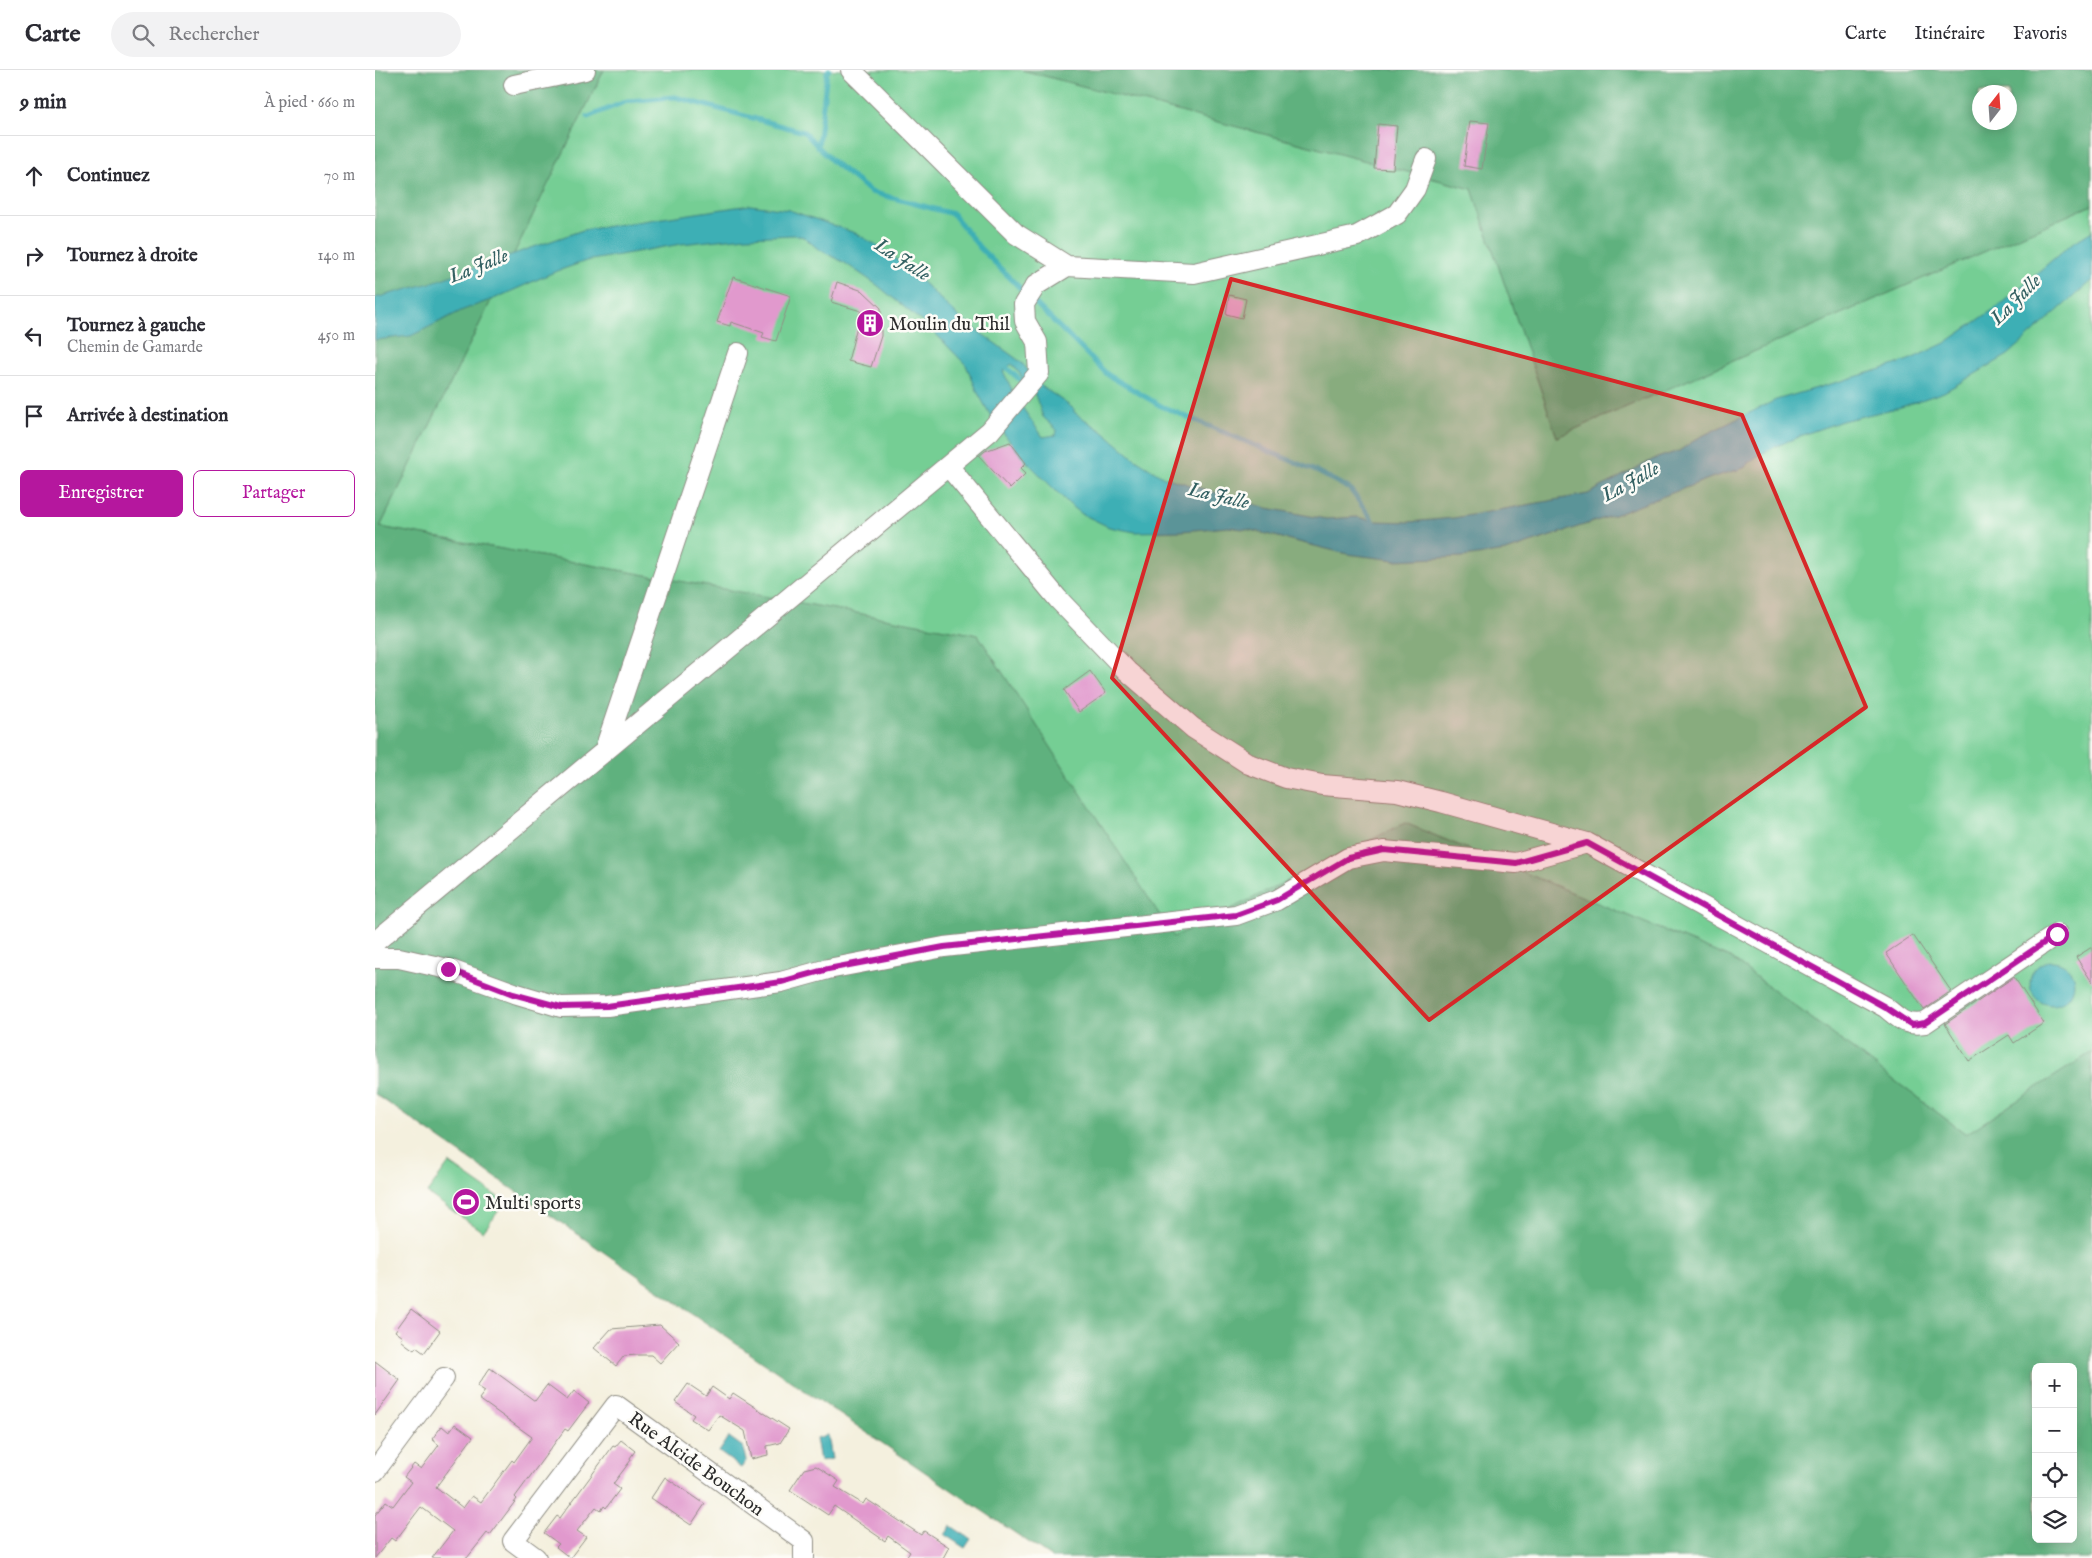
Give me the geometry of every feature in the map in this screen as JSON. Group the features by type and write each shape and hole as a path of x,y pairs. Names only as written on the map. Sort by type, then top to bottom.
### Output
{"street":[{"path":"514,85 585,70"},
{"path":"851,70 1017,234 1067,266 1194,273 1357,236 1397,214 1415,189 1426,159"},
{"path":"375,942 990,431 1039,373 1037,342 1025,321 1024,304 1036,285 1067,266"},
{"path":"604,753 738,353"},
{"path":"949,467 1058,598 1127,671 1193,728 1249,764 1286,778 1322,785 1397,791 1415,795 1587,843 1885,1007 1912,1025 1925,1023 2057,934"},
{"path":"375,958 399,958 448,969 513,994 561,1007 607,1006 781,982 828,969 944,947 1236,915 1277,900 1348,858 1384,850 1516,863 1587,843"},
{"path":"375,1471 444,1378"},
{"name":"Rue Alcide Bouchon","path":"536,1558 513,1541 616,1405 804,1541 804,1558"}],"highlighted area":[{"path":"1231,279 1742,415 1866,707 1429,1020 1112,678"}],"green space":[{"path":"375,70 604,70 380,527 978,635 1174,937 1405,823 1732,959 1966,1134 2092,1052 2092,1558 1052,1558 761,1361 375,1094"},
{"path":"604,70 1022,70 1472,189 1557,437 2092,205 2092,1052 1966,1134 1732,959 1405,823 1174,938 978,635 380,527"},
{"path":"1022,70 2092,70 2092,205 1557,437 1472,189"},
{"path":"449,1163 505,1202 483,1232 427,1193"}],"water":[{"path":"750,205 789,210 855,233 878,246 907,267 960,318 1021,362 1040,385 1074,409 1074,412 1102,431 1134,458 1164,477 1267,508 1326,519 1357,517 1374,521 1409,522 1454,518 1588,494 1654,459 1679,451 1698,438 1776,400 1889,367 1945,343 1997,307 2071,244 2092,231 2092,280 2008,355 1944,392 1901,407 1842,421 1805,434 1772,448 1756,457 1744,468 1711,478 1620,513 1506,551 1463,557 1395,560 1347,554 1250,530 1228,527 1182,531 1135,532 1109,527 1082,514 1068,503 1023,458 993,420 979,395 966,365 931,329 877,285 845,263 818,249 804,237 794,235 746,237 681,244 586,261 463,310 411,336 375,340 375,298 430,283 583,230","holes":["1012,364 1034,392 1043,417 1057,430 1056,435 1043,437 1017,400 1003,371"]},
{"path":"2056,961 2068,967 2073,974 2073,992 2068,999 2061,1004 2048,1005 2036,999 2031,992 2030,979 2036,967 2043,962"},
{"path":"828,1435 832,1459 820,1461 816,1438"},
{"path":"729,1437 743,1447 746,1461 741,1468 719,1452"},
{"path":"951,1526 971,1539 965,1548 945,1535"}],"building":[{"path":"1470,121 1489,123 1482,169 1464,166"},
{"path":"1378,124 1397,126 1393,169 1374,168"},
{"path":"733,277 791,296 776,341 762,337 764,333 731,322 730,326 717,322"},
{"name":"Moulin du Thil","path":"837,282 863,291 881,308 881,336 871,367 848,361 861,311 831,302"},
{"path":"1229,295 1246,299 1242,318 1226,314"},
{"path":"1010,442 1026,463 1021,468 1026,473 1010,489 979,456 985,451"},
{"path":"1090,671 1106,693 1079,712 1064,690"},
{"path":"1913,935 1951,991 1924,1010 1886,953"},
{"path":"2092,947 2092,982 2076,957"},
{"path":"2014,977 2044,1023 2014,1043 2009,1035 1969,1061 1945,1024"},
{"path":"411,1309 440,1331 424,1353 416,1347 414,1350 407,1345 401,1340 403,1337 395,1331"},
{"path":"660,1325 679,1342 660,1363 651,1355 637,1355 624,1356 616,1366 594,1348 611,1329"},
{"path":"375,1361 400,1380 375,1415"},
{"path":"490,1368 535,1401 547,1385 567,1400 574,1391 589,1403 568,1431 565,1429 515,1497 517,1499 490,1535 487,1533 467,1558 432,1558 453,1531 421,1507 395,1541 391,1538 375,1558 375,1515 386,1501 393,1506 411,1482 404,1477 414,1464 421,1469 439,1445 432,1439 442,1426 449,1432 455,1424 473,1437 436,1487 463,1508 472,1496 481,1502 512,1460 514,1462 532,1437 479,1399 485,1391 477,1386"},
{"path":"688,1384 706,1396 712,1387 729,1399 733,1393 789,1429 780,1443 767,1446 768,1455 751,1459 745,1431 719,1415 708,1430 691,1419 694,1415 675,1402"},
{"path":"621,1440 635,1451 630,1458 631,1460 613,1484 620,1489 606,1508 604,1506 601,1511 596,1507 577,1531 586,1537 570,1558 556,1547 559,1544 544,1533 557,1516 560,1518 613,1446 615,1447"},
{"path":"816,1466 839,1481 835,1487 863,1504 866,1499 921,1535 924,1531 949,1547 943,1558 906,1558 910,1552 888,1536 885,1541 834,1506 828,1515 790,1490 804,1469"},
{"path":"665,1477 705,1504 691,1525 651,1498"}],"waterway":[{"path":"818,146 827,72 829,70"},
{"path":"588,117 627,101 675,97 804,132 832,161 871,192 953,214 980,248 1026,294"},
{"path":"1032,300 1108,375 1161,406 1318,472 1350,489 1376,525"},
{"name":"La Jalle","path":"1001,363 1025,384"}],"place":[{"name":"Moulin du Thil","path":"870,323"},
{"name":"Multi sports","path":"466,1202"}],"route":[{"path":"448,969 513,994 561,1007 607,1006 781,982 828,969 944,947 1236,915 1277,900 1348,858 1384,850 1516,863 1587,843 1885,1007 1912,1025 1925,1023 2057,934"}]}
